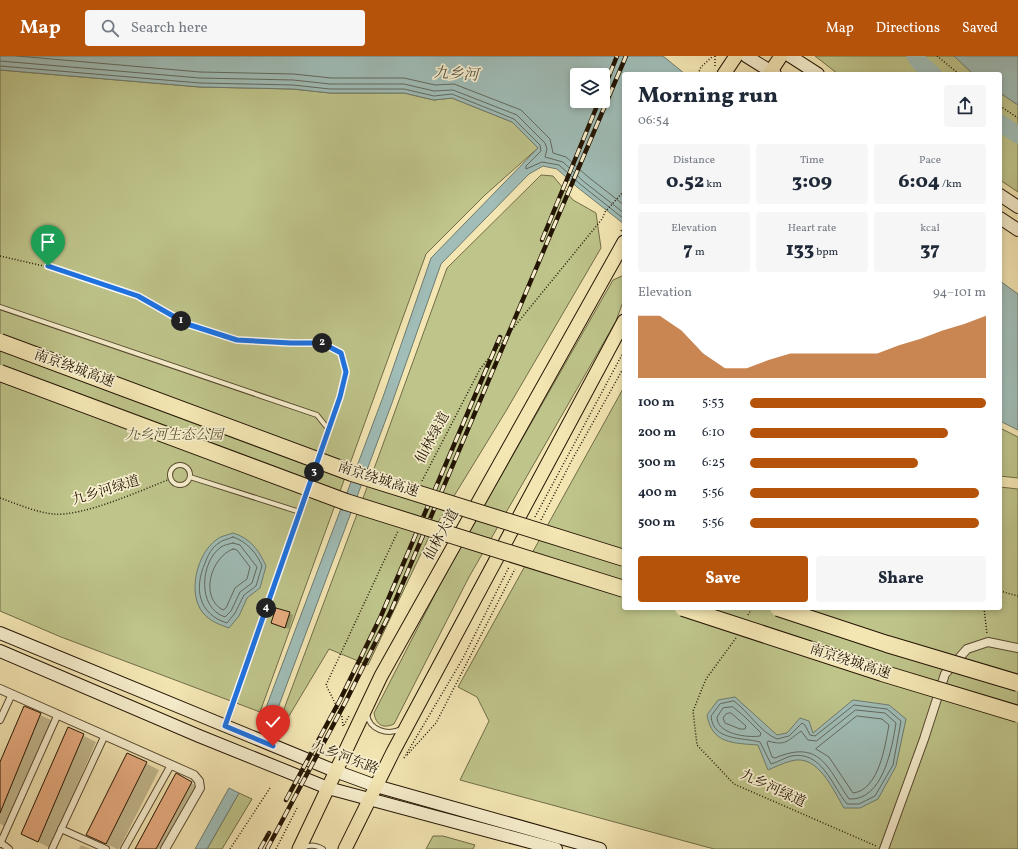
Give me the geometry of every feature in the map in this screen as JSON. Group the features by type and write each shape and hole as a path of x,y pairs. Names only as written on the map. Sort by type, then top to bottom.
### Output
{"highway":[{"name":"南京绕城高速","path":"0,342 352,473 622,557"},
{"name":"南京绕城高速","path":"0,374 346,502 622,588"},
{"name":"南京绕城高速","path":"688,610 882,673 1018,714"},
{"name":"南京绕城高速","path":"784,610 887,644 1018,683"}],"main road":[{"path":"721,72 736,56"},
{"path":"746,56 770,72"},
{"path":"773,72 781,56"},
{"path":"790,56 815,72"},
{"path":"1002,196 1018,207"},
{"path":"1002,219 1018,230"},
{"name":"仙林大道","path":"299,849 385,669 622,246"},
{"path":"345,849 408,725 622,325"},
{"name":"九乡河东路","path":"0,633 335,771 376,786 600,849"},
{"path":"0,651 199,736 328,788 556,849"}],"street":[{"path":"884,849 924,739 944,674 967,649 988,642 1018,648"},
{"path":"0,689 194,775 199,781 200,788 165,849"},
{"path":"0,720 12,694"},
{"path":"8,849 0,843 58,714"},
{"path":"52,849 105,735"},
{"path":"124,849 172,765"},
{"path":"61,829 106,849"}],"lane":[{"path":"0,307 317,415 329,430 225,726"},
{"path":"180,465 189,470 190,477 187,483 181,486 175,484 170,479 171,469 180,465"},
{"path":"190,477 300,512"},
{"path":"366,707 368,721 382,732 394,733 408,725"},
{"path":"302,849 311,845 317,845 323,849"}],"path":[{"path":"699,72 701,67 714,56 720,72"},
{"path":"937,56 957,72"},
{"path":"1002,107 1018,118"},
{"name":"仙林绿道","path":"422,481 480,369 576,253 602,219 605,212 622,193"},
{"path":"0,256 48,266 138,296 187,324 237,340 322,343 341,353 346,372 340,397 329,430"},
{"name":"九乡河绿道","path":"0,498 54,514 75,512 119,499 170,479"},
{"path":"343,726 342,717 326,685 399,530"},
{"path":"1002,592 1018,596"},
{"path":"745,622 751,610"},
{"path":"984,610 988,642"},
{"name":"九乡河绿道","path":"739,635 706,679 693,711 697,745 734,784 876,846"},
{"path":"230,849 270,788"},
{"path":"276,849 297,808"}],"green space":[{"path":"815,56 1018,56 1018,192 1002,181 1002,72 835,72"},
{"name":"九乡河生态公园","path":"0,70 200,87 293,89 330,93 404,93 434,100 452,98 512,122 538,148 485,195 426,254 260,712 61,637 0,611"},
{"path":"541,175 553,176 573,200 596,213 601,248 506,411 429,537 368,665 329,649 286,721 281,717 447,268"},
{"path":"622,276 622,304 616,321 469,577 394,724 387,726 381,725 376,720 374,713 449,567 613,280"},
{"path":"622,391 622,610 1002,610 1002,487 1018,489 1018,849 714,849 460,780 489,721 477,697 458,687"},
{"path":"1002,429 1018,437 1018,478 1002,476"},
{"path":"239,793 252,799 222,849 207,849"},
{"path":"433,836 443,836 475,845 473,849 426,849"}],"water":[{"name":"九乡河","path":"0,56 663,56 683,72 622,72 622,222 577,187 557,169 543,166 529,174 441,264 392,403 275,716 264,713 383,397 431,258 538,148 512,122 452,98 434,100 404,93 330,93 293,89 200,87 0,70"},
{"path":"954,56 1018,56 1018,105 1002,94 1002,72 971,72"},
{"path":"1002,282 1018,294 1018,430 1002,422"},
{"path":"233,533 249,541 253,545 266,566 260,588 247,598 239,616 229,628 214,622 203,613 198,605 195,585 199,564 209,546 216,540"},
{"path":"735,697 777,735 787,733 800,718 809,721 813,733 853,700 889,705 906,719 896,766 878,799 860,808 844,808 824,775 809,762 801,760 791,761 768,770 758,745 740,744 719,737 710,725 707,715 718,700"},
{"path":"229,788 239,793 207,849 195,849"}],"building":[{"path":"276,608 290,612 285,628 271,623"},
{"path":"24,706 41,713 0,813 0,762"},
{"path":"68,727 84,734 38,842 21,834"},
{"path":"127,753 147,762 106,844 86,835"},
{"path":"176,773 192,782 156,849 135,849"}],"waterway":[{"path":"915,56 920,63 931,72"},
{"path":"1002,124 1018,135"}],"railway":[{"path":"610,74 617,56"},
{"path":"267,849 346,701 391,611 626,56"},
{"path":"542,240 596,108"},
{"path":"286,800 340,700 381,616 500,337"},
{"path":"260,849 269,833"}],"route":[{"path":"48,266 138,296 187,324 237,340 322,343 341,353 346,372 340,397 225,726 273,746"}]}
